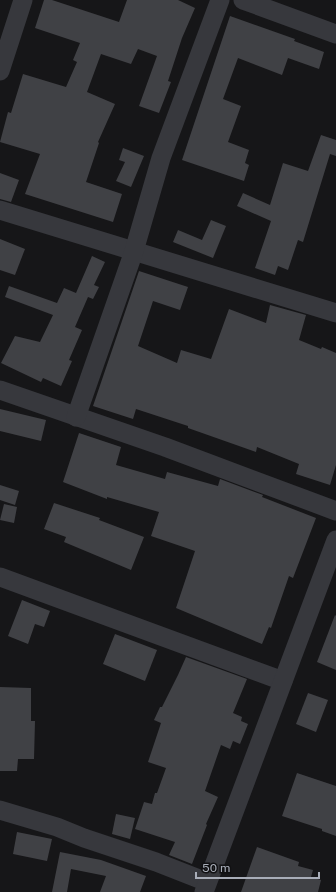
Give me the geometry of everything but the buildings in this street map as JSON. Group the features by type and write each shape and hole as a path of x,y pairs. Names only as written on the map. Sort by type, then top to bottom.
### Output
{"street":[{"path":"0,71 23,0"},
{"path":"76,417 134,251 161,158 220,0"},
{"path":"243,0 336,34"},
{"path":"0,210 336,313"},
{"path":"0,390 165,447 336,511"},
{"path":"0,810 57,827 84,838 156,862 206,887 336,540"},
{"path":"0,577 283,681"}]}
